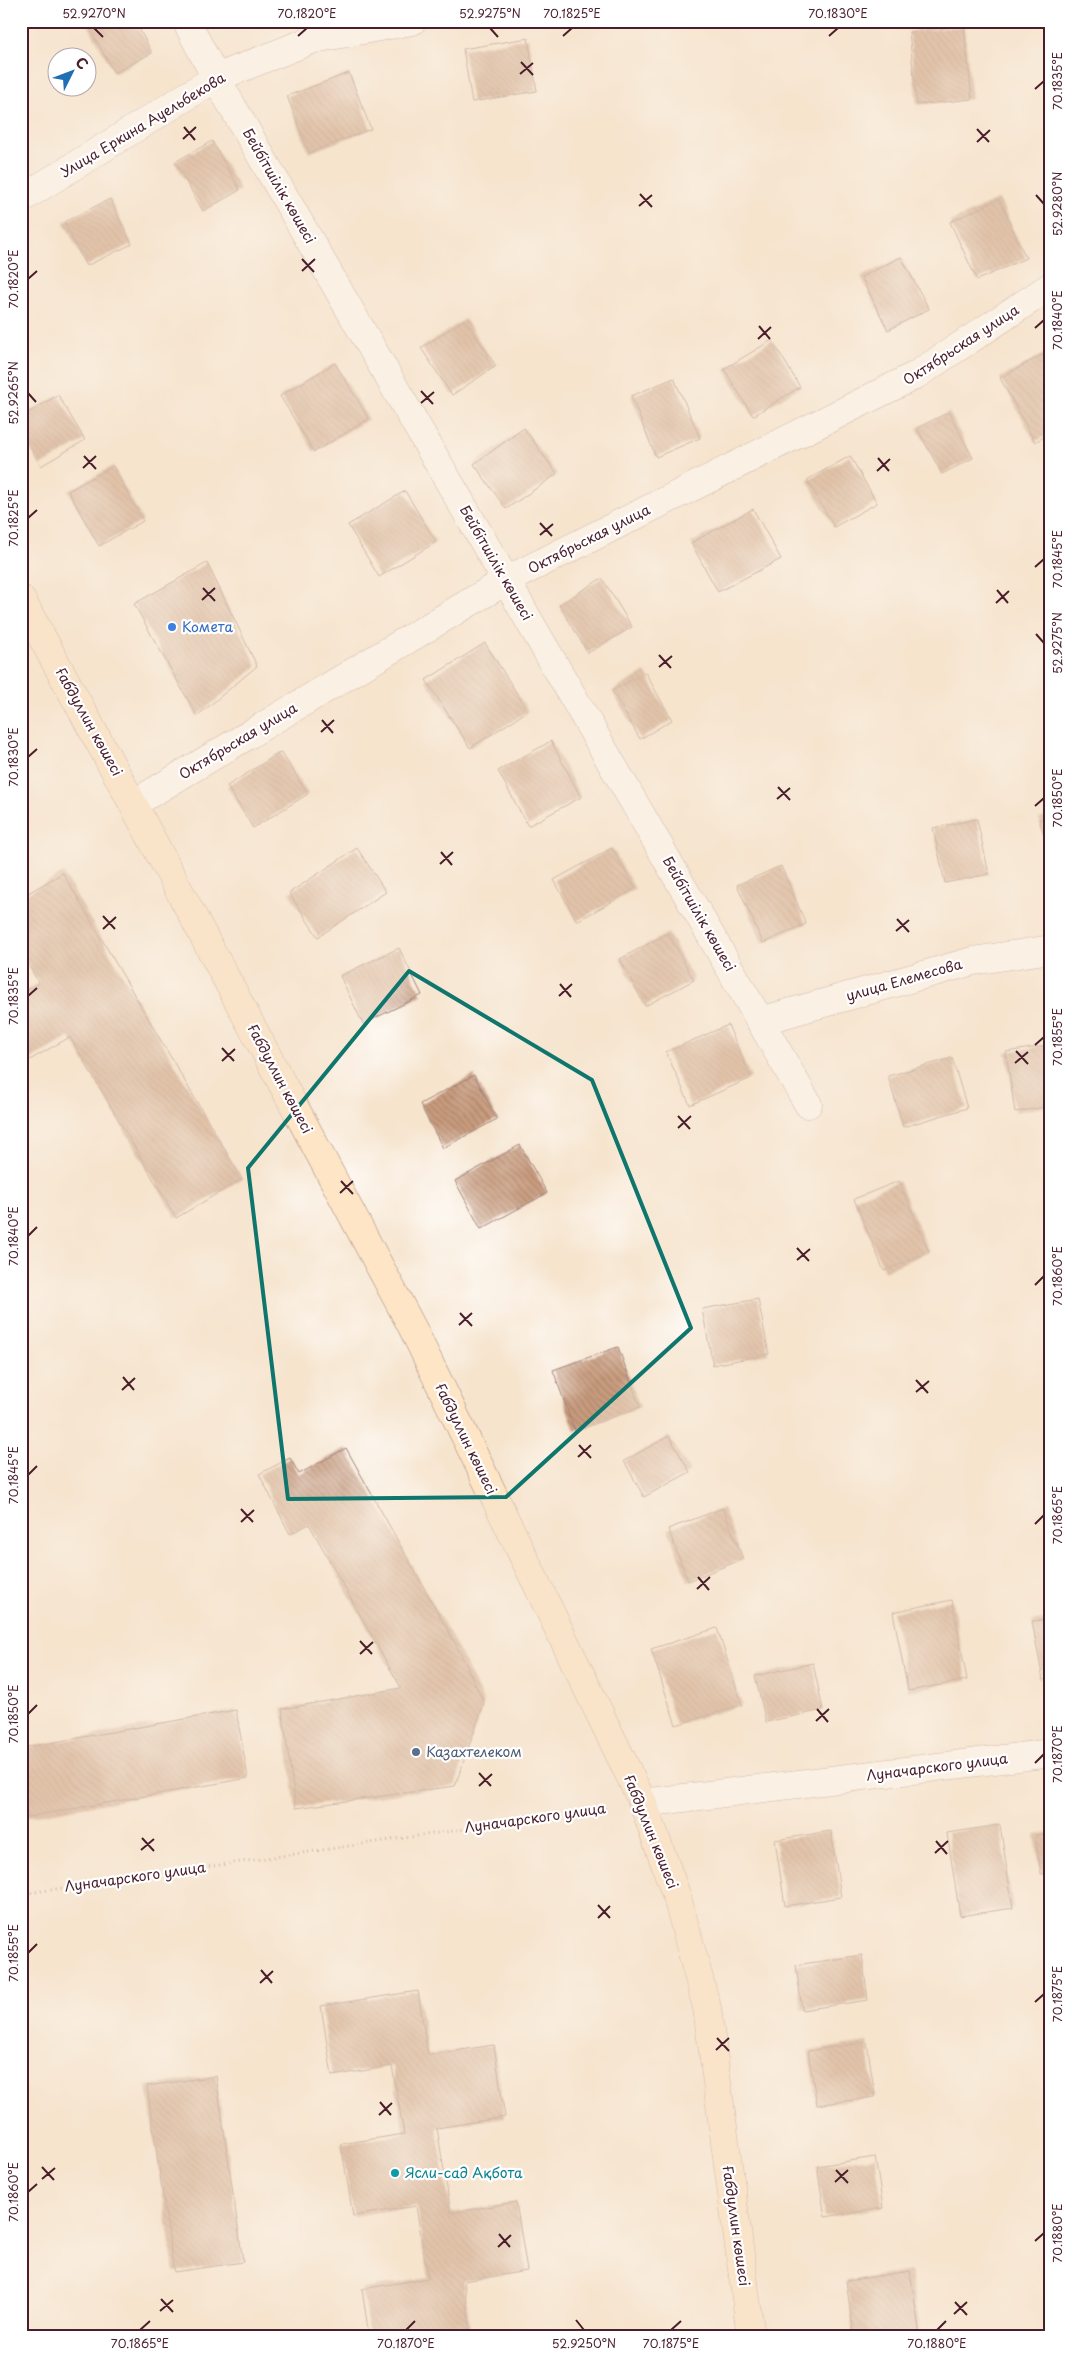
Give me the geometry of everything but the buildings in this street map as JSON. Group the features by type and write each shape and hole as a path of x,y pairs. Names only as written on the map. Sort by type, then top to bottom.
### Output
{"street":[{"name":"Бейбітшілік көшесі","path":"186,21 216,78 808,1104"},
{"name":"Улица Еркина Ауельбекова","path":"21,199 216,78 314,38 412,21"},
{"name":"Октябрьская улица","path":"133,804 506,580 916,376 1051,286"},
{"name":"Ғабдуллин көшесі","path":"21,599 133,804 412,1327 642,1803 677,1897 707,2008 751,2336"},
{"name":"улица Елемесова","path":"760,1021 973,961 1051,949"},
{"name":"Луначарского улица","path":"642,1803 1051,1753"}],"path":[{"name":"Луначарского улица","path":"21,1894 642,1803"}],"highlighted area":[{"path":"409,971 592,1080 691,1328 506,1497 288,1499 248,1168"}],"place":[{"name":"Комета","path":"172,627"},
{"name":"Казахтелеком","path":"416,1752"},
{"name":"Ясли-сад Ақбота","path":"395,2173"}]}
